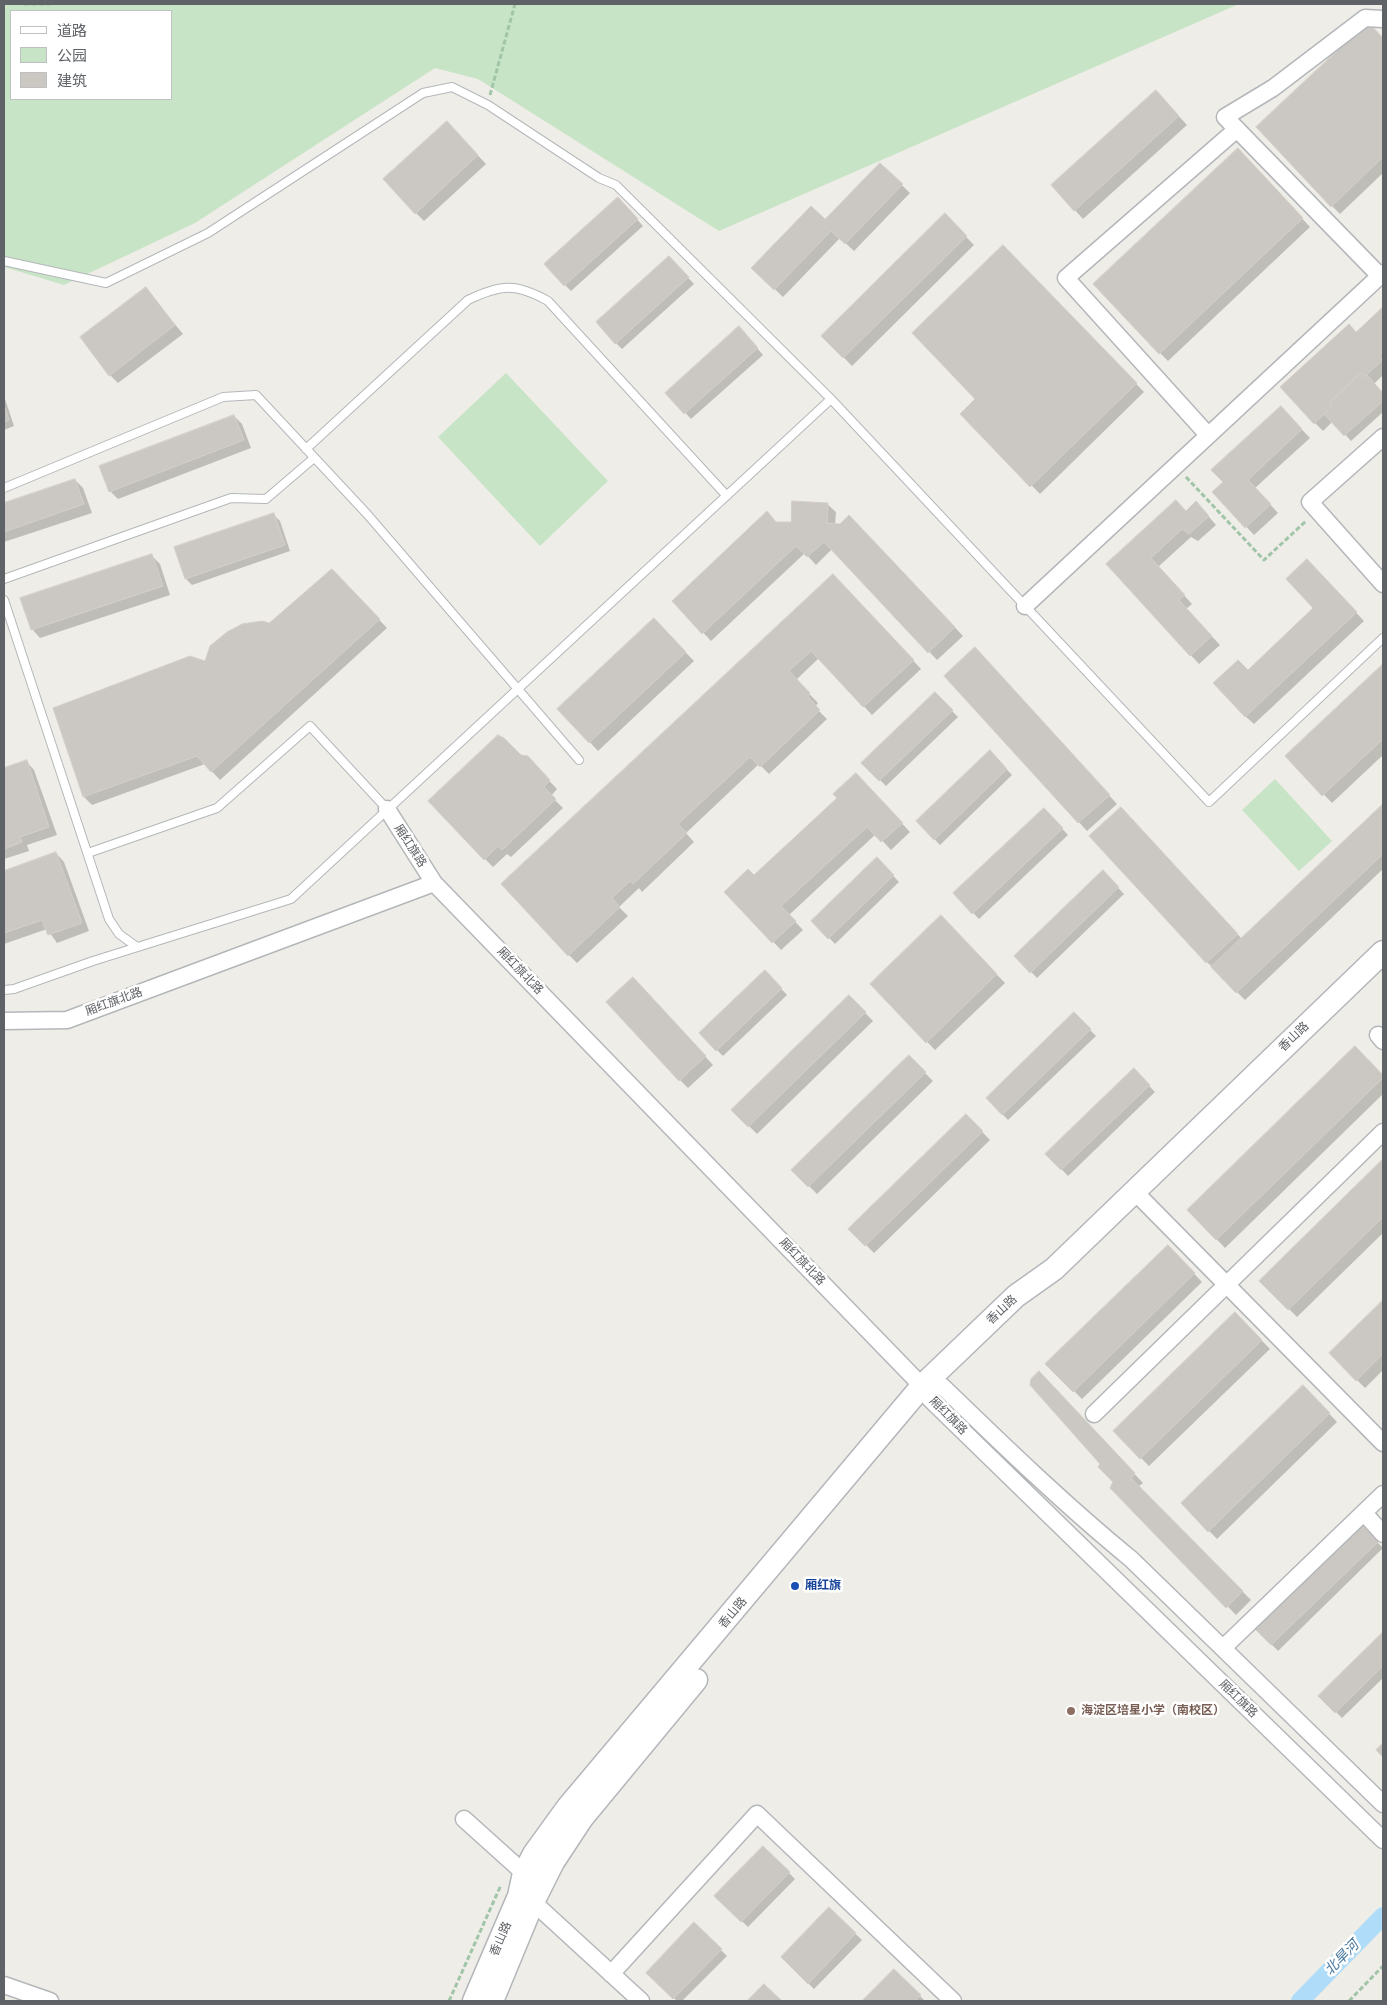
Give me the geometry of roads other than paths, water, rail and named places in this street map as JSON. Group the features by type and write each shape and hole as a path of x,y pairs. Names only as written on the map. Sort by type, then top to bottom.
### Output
{"street":[{"path":"1025,606 1381,275 1226,117 1273,88 1365,18 1383,19"},
{"path":"1208,435 1066,278 1237,129"},
{"path":"1383,437 1310,502 1383,584"},
{"name":"厢红旗路","path":"387,809 434,883"},
{"name":"厢红旗北路","path":"4,1020 67,1020 434,883 931,1390"},
{"name":"香山路","path":"474,2001 519,1896 524,1873 534,1854 568,1807 931,1390 1026,1306 1054,1269 1383,952"},
{"path":"1094,1414 1383,1132"},
{"path":"1134,1191 1383,1443"},
{"name":"厢红旗路","path":"931,1390 1022,1464 1131,1559 1383,1804"},
{"name":"厢红旗路","path":"931,1390 1383,1840"},
{"name":"香山路","path":"492,2001 553,1862 582,1818 890,1444 931,1390"},
{"path":"1224,1648 1383,1494"},
{"path":"1364,1514 1383,1534"},
{"path":"611,1974 758,1814 953,2001"},
{"path":"464,1819 524,1873 534,1902 641,2001"},
{"path":"4,1985 50,2001"}],"lane":[{"path":"4,261 106,283 208,233 423,93 452,87 488,105 599,178 616,184 831,398 1209,802 1383,638"},
{"path":"306,449 468,300 491,289 527,290 548,300 726,496"},
{"path":"4,488 223,397 256,395 367,514 579,760"},
{"path":"4,990 14,989 138,946 291,899 831,398"},
{"path":"4,579 231,498 266,499 314,458"},
{"path":"4,600 109,919 119,934 138,946"},
{"path":"88,853 216,808 310,726 387,809"}],"waterway":[{"name":"北旱河","path":"1300,2001 1383,1916"}],"place":[{"name":"厢红旗","path":"795,1586"},
{"name":"海淀区培星小学（南校区）","path":"1071,1711"}]}
